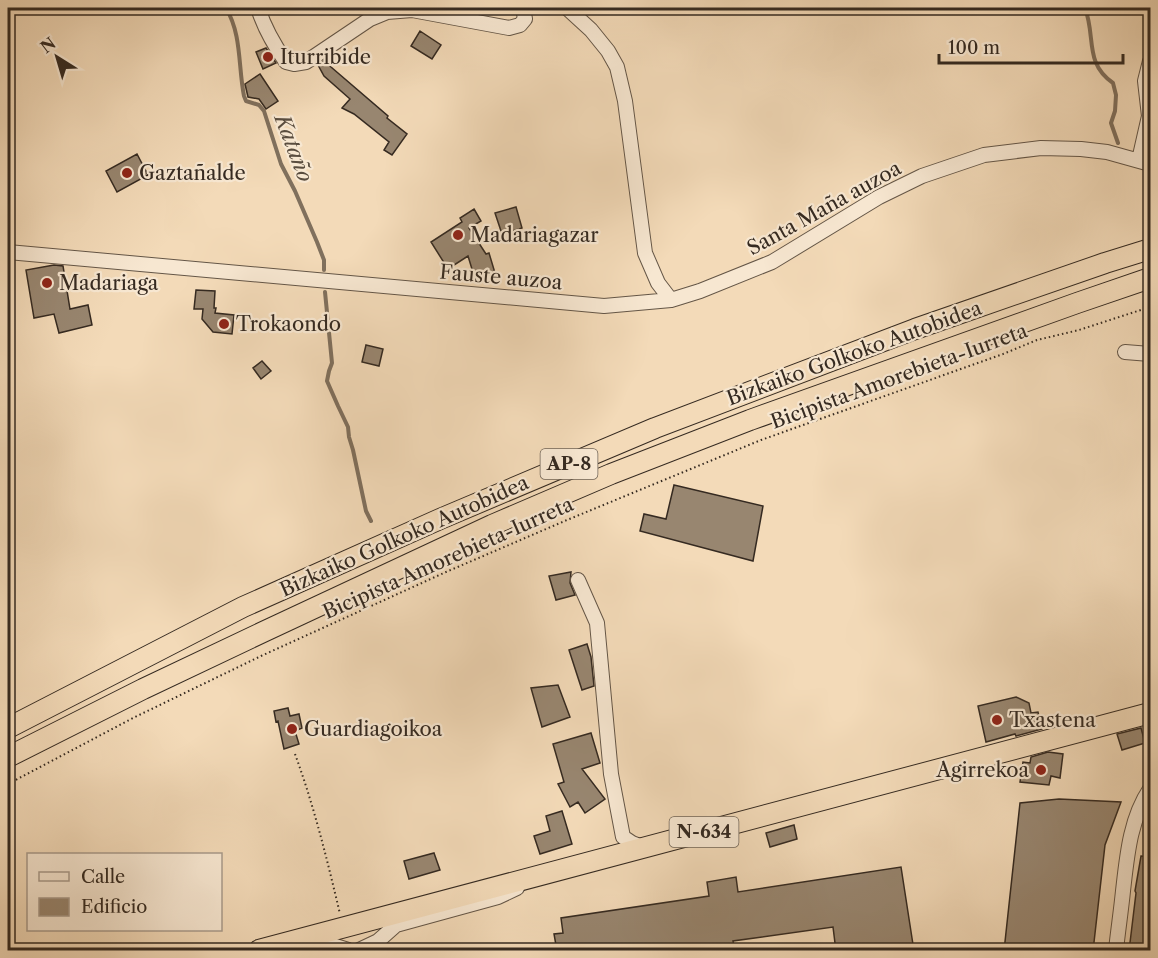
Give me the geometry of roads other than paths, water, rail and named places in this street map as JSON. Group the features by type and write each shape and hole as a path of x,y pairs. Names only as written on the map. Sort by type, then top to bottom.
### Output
{"highway":[{"name":"Bizkaiko Golkoko Autobidea","path":"8,728 243,607 440,519 655,428 904,333 1150,249"},
{"name":"Bizkaiko Golkoko Autobidea","path":"8,757 263,632 492,525 611,474 750,420 1150,278"},
{"name":"N-634","path":"259,951 1150,713"}],"street":[{"path":"258,8 279,52 286,62 294,64 306,62 370,19 387,12 412,10 509,28 520,25 525,19 523,8"},
{"path":"567,8 591,30 608,51 617,68 624,101 645,254 658,284 671,300"},
{"name":"Santa Maña auzoa","path":"671,300 772,262 879,197 922,176 984,155 1041,148 1081,149 1107,152 1145,162 1149,116 1145,81 1150,61"},
{"name":"Fauste auzoa","path":"8,252 604,306 671,300"},
{"path":"1125,352 1150,354"},
{"path":"578,580 597,623 611,774 624,837 645,848"},
{"path":"1116,951 1128,843 1150,789"},
{"path":"599,860 613,850 624,837"},
{"path":"359,951 378,941 396,925 498,897 537,876"},
{"path":"297,951 330,944 348,951"}],"waterway":[{"name":"Kataño","path":"226,8 235,29 244,96 246,101 259,105 264,111 281,164 324,260 324,270"},
{"path":"1085,8 1094,58 1104,75 1113,83 1116,95 1115,111 1111,123 1118,143"},
{"name":"Kataño","path":"325,292 332,363 327,381 348,427 366,511 371,521"}],"place":[{"name":"Iturribide","path":"268,57"},
{"name":"Gaztañalde","path":"127,173"},
{"name":"Madariagazar","path":"458,235"},
{"name":"Madariaga","path":"47,283"},
{"name":"Trokaondo","path":"224,324"},
{"name":"Txastena","path":"997,720"},
{"name":"Guardiagoikoa","path":"292,729"},
{"name":"Agirrekoa","path":"1041,770"}]}
